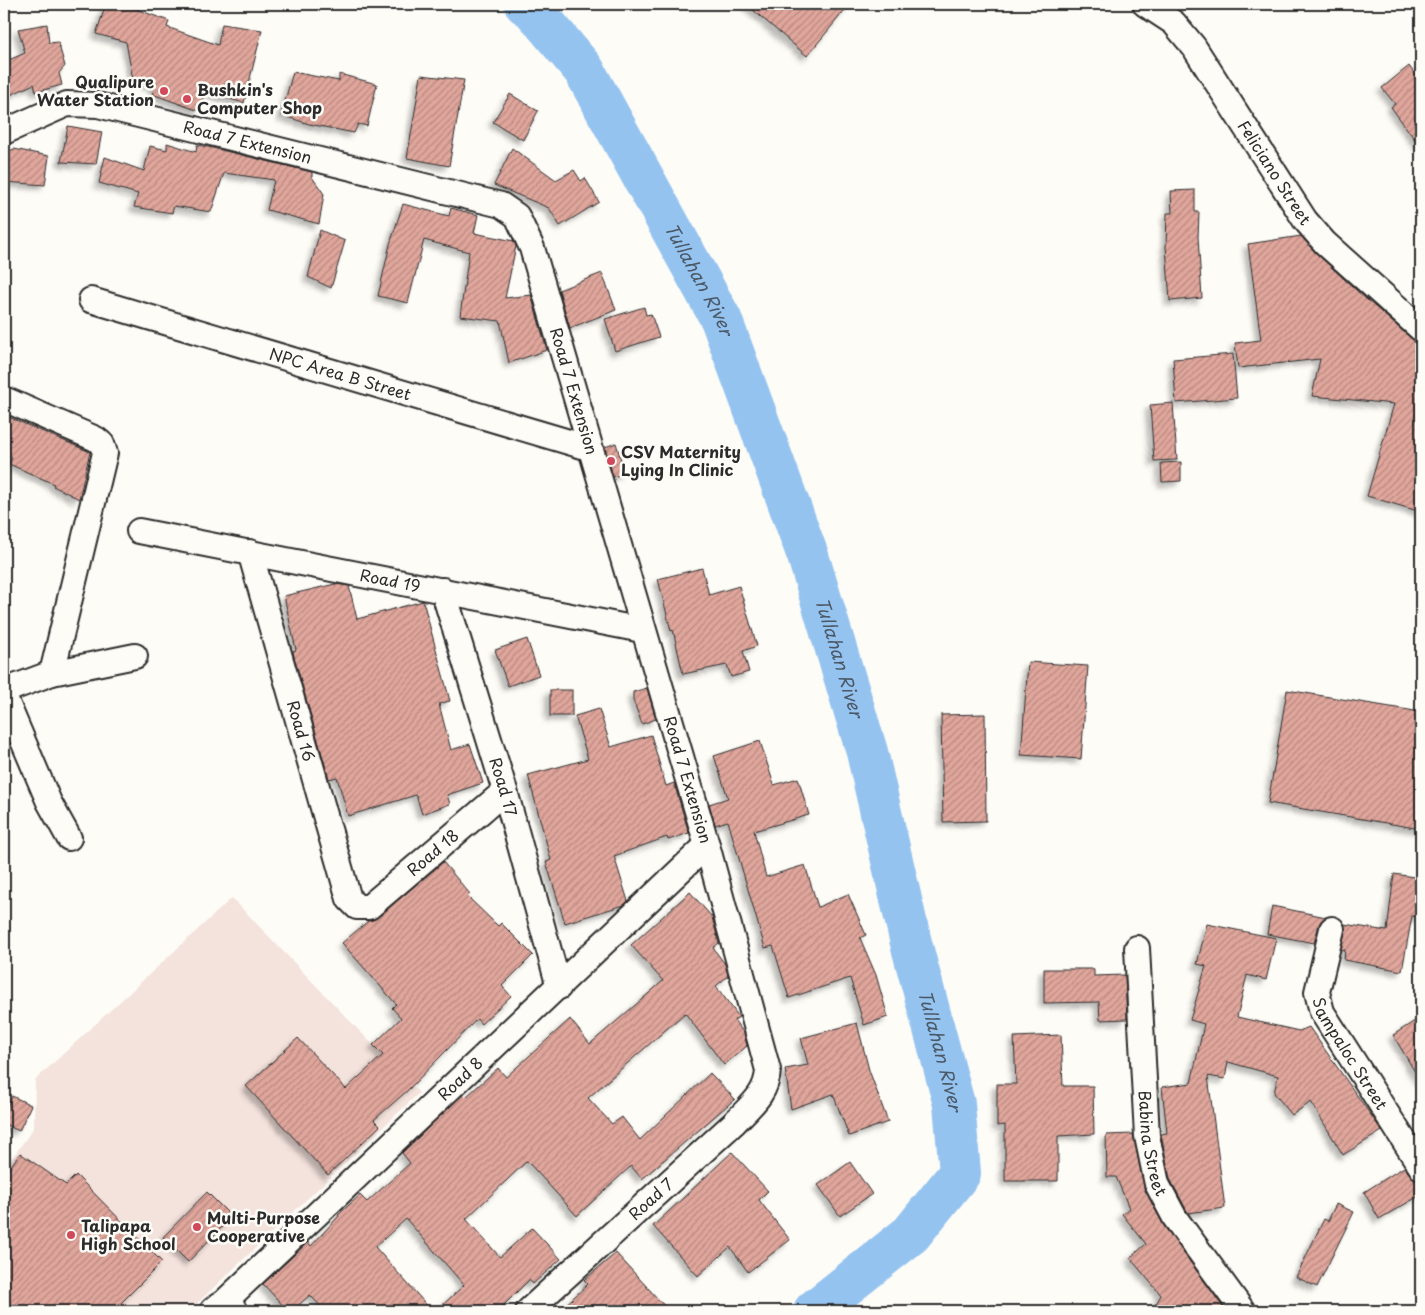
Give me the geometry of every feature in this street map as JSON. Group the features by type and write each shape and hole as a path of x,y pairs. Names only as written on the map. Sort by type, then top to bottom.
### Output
{"street":[{"name":"Feliciano Street","path":"1145,4 1174,22 1194,46 1305,220 1325,243 1421,329"},
{"name":"Road 7 Extension","path":"4,132 67,104 98,105 501,204 517,216 532,248 642,630 707,845 768,1070 768,1082"},
{"name":"NPC Area B Street","path":"91,300 589,448"},
{"path":"4,399 96,439 102,444 105,453 52,673"},
{"name":"Road 19","path":"139,531 642,630"},
{"name":"Road 16","path":"250,552 349,899 357,907"},
{"name":"Road 17","path":"443,590 505,791 559,986"},
{"path":"4,691 52,673 136,656"},
{"path":"4,696 49,802 69,838"},
{"name":"Road 18","path":"357,907 369,907 505,791"},
{"name":"Road 8","path":"222,1310 707,845"},
{"name":"Sampaloc Street","path":"1332,929 1317,992 1322,1012 1421,1167"},
{"name":"Babina Street","path":"1137,948 1147,1136 1157,1184 1175,1218 1243,1311"},
{"name":"Road 7","path":"528,1311 734,1123 763,1093 768,1082"}],"shaded area":[{"path":"232,898 419,1093 189,1311 4,1311 4,1170 34,1127 35,1080"}],"building":[{"path":"106,4 122,4 169,21 167,27 218,45 222,24 262,30 244,103 205,92 199,111 152,94 155,87 133,80 126,42 96,34"},
{"path":"746,4 850,4 807,56"},
{"path":"47,24 49,43 58,42 65,66 59,73 62,85 36,92 34,84 4,98 4,62 25,53 18,29"},
{"path":"1409,66 1421,82 1421,148 1391,107 1395,104 1382,88"},
{"path":"293,72 339,81 339,74 377,84 367,126 358,124 354,133 309,124 281,115"},
{"path":"421,75 464,80 449,166 407,158"},
{"path":"510,94 538,111 523,140 493,122"},
{"path":"68,126 102,132 96,164 61,162"},
{"path":"167,143 196,152 197,145 213,148 312,172 312,177 324,194 319,224 267,210 274,180 224,173 211,212 174,206 172,213 134,207 138,194 99,183 105,157 144,171 150,146 167,150"},
{"path":"512,148 556,180 574,170 581,181 585,178 599,202 560,226 549,208 494,185"},
{"path":"14,149 49,156 45,185 4,182 4,153"},
{"path":"1195,190 1195,212 1199,212 1198,237 1202,298 1170,301 1166,247 1167,213 1172,213 1171,191"},
{"path":"403,204 449,216 451,208 478,215 474,233 514,241 516,246 505,298 531,295 547,350 509,363 500,321 460,316 469,252 424,240 408,303 378,296 390,244"},
{"path":"320,230 345,241 331,288 308,277"},
{"path":"1301,236 1316,253 1367,300 1412,339 1421,342 1421,512 1367,496 1394,404 1312,396 1320,359 1238,368 1235,343 1261,340 1248,244"},
{"path":"602,273 616,310 570,328 559,290"},
{"path":"644,307 646,315 651,314 659,337 615,351 605,319"},
{"path":"1233,354 1237,398 1176,403 1173,359"},
{"path":"1173,403 1177,460 1154,461 1150,405"},
{"path":"4,415 90,452 79,499 53,486 54,484 9,464 12,457 4,453"},
{"path":"616,443 625,473 613,477 605,447"},
{"path":"1181,462 1181,481 1162,482 1161,463"},
{"path":"702,568 709,595 739,586 757,646 743,651 749,672 731,677 727,665 683,674 673,630 671,631 658,579"},
{"path":"335,584 349,586 357,619 423,601 450,701 439,704 451,750 470,744 483,783 447,795 450,804 422,814 416,795 348,816 337,777 329,779 294,657 293,651 296,650 284,596"},
{"path":"527,639 539,675 508,686 495,650"},
{"path":"1028,662 1088,666 1081,759 1021,755"},
{"path":"647,688 656,719 642,724 633,700 633,692"},
{"path":"550,690 572,690 572,716 550,716"},
{"path":"1287,690 1421,712 1421,829 1268,803"},
{"path":"599,709 611,747 651,735 666,786 674,783 689,833 668,840 667,837 614,856 628,901 624,905 565,923 546,862 551,860 528,775 588,759 575,716"},
{"path":"985,714 986,821 943,822 941,715"},
{"path":"760,741 774,785 798,778 809,815 754,831 766,877 805,865 818,907 848,894 866,935 860,938 876,975 888,1017 864,1025 850,978 789,998 773,946 765,948 728,821 715,825 709,804 728,798 714,756"},
{"path":"443,862 470,894 467,896 498,926 501,923 533,955 502,986 511,996 481,1024 477,1019 408,1090 374,1120 380,1126 328,1175 246,1086 298,1038 346,1089 383,1055 373,1045 401,1018 392,1008 396,1004 342,943 368,921 378,917"},
{"path":"1394,874 1421,878 1421,917 1412,916 1402,971 1344,960 1345,950 1341,949 1345,932 1344,924 1387,931"},
{"path":"690,892 712,917 719,943 713,948 725,964 728,976 716,986 739,1017 734,1020 744,1033 747,1046 724,1065 685,1013 588,1098 612,1124 622,1117 640,1140 710,1073 735,1099 642,1179 631,1166 577,1216 527,1161 466,1219 500,1257 532,1228 561,1259 533,1284 529,1280 498,1311 436,1311 464,1285 406,1219 375,1247 432,1311 325,1311 310,1295 292,1311 288,1311 263,1284 308,1242 311,1246 338,1215 360,1195 367,1202 410,1163 402,1153 463,1094 466,1097 498,1068 506,1077 570,1019 590,1044 663,981 631,945"},
{"path":"1272,906 1326,917 1319,925 1314,943 1267,934"},
{"path":"1207,924 1276,938 1266,980 1247,975 1237,1017 1299,1031 1309,1027 1382,1131 1343,1155 1311,1102 1292,1115 1274,1093 1278,1076 1228,1062 1225,1079 1208,1076 1225,1208 1188,1213 1170,1179 1161,1134 1167,1133 1162,1087 1191,1083 1204,1024 1190,1020 1206,966 1197,964"},
{"path":"1044,969 1094,969 1094,976 1125,975 1127,1019 1100,1020 1099,1002 1044,1003"},
{"path":"1421,1017 1421,1082 1393,1035"},
{"path":"857,1023 869,1070 888,1122 849,1136 833,1094 791,1109 785,1069 808,1065 801,1038"},
{"path":"1061,1035 1063,1086 1093,1086 1094,1134 1058,1136 1058,1181 1005,1181 1005,1125 997,1126 997,1084 1016,1084 1014,1037"},
{"path":"12,1096 31,1105 19,1131 4,1124 4,1114"},
{"path":"1133,1134 1145,1190 1164,1226 1226,1311 1152,1311 1161,1295 1130,1258 1146,1244 1122,1214 1129,1208 1116,1177 1107,1177 1106,1135"},
{"path":"732,1152 768,1191 759,1200 790,1240 748,1272 730,1247 698,1276 653,1226"},
{"name":"Talipapa High School","path":"20,1153 66,1185 76,1175 162,1262 113,1311 4,1311 4,1176"},
{"path":"850,1162 872,1194 840,1216 818,1185"},
{"path":"1404,1167 1414,1179 1421,1181 1421,1195 1379,1219 1364,1192"},
{"name":"Multi-Purpose Cooperative","path":"207,1192 232,1217 188,1262 163,1237"},
{"path":"1336,1204 1354,1212 1317,1287 1296,1277 1324,1219 1328,1221"},
{"path":"616,1253 669,1311 559,1311 588,1284 584,1280"}],"waterway":[{"name":"Tullahan River","path":"525,4 532,8 584,70 721,319 808,556 867,752 911,943 954,1104 960,1173 911,1234 814,1311"}],"place":[{"name":"Qualipure Water Station","path":"164,91"},
{"name":"Bushkin's Computer Shop","path":"187,99"},
{"name":"CSV Maternity Lying In Clinic","path":"611,461"},
{"name":"Multi-Purpose Cooperative","path":"197,1227"},
{"name":"Talipapa High School","path":"71,1235"}]}
